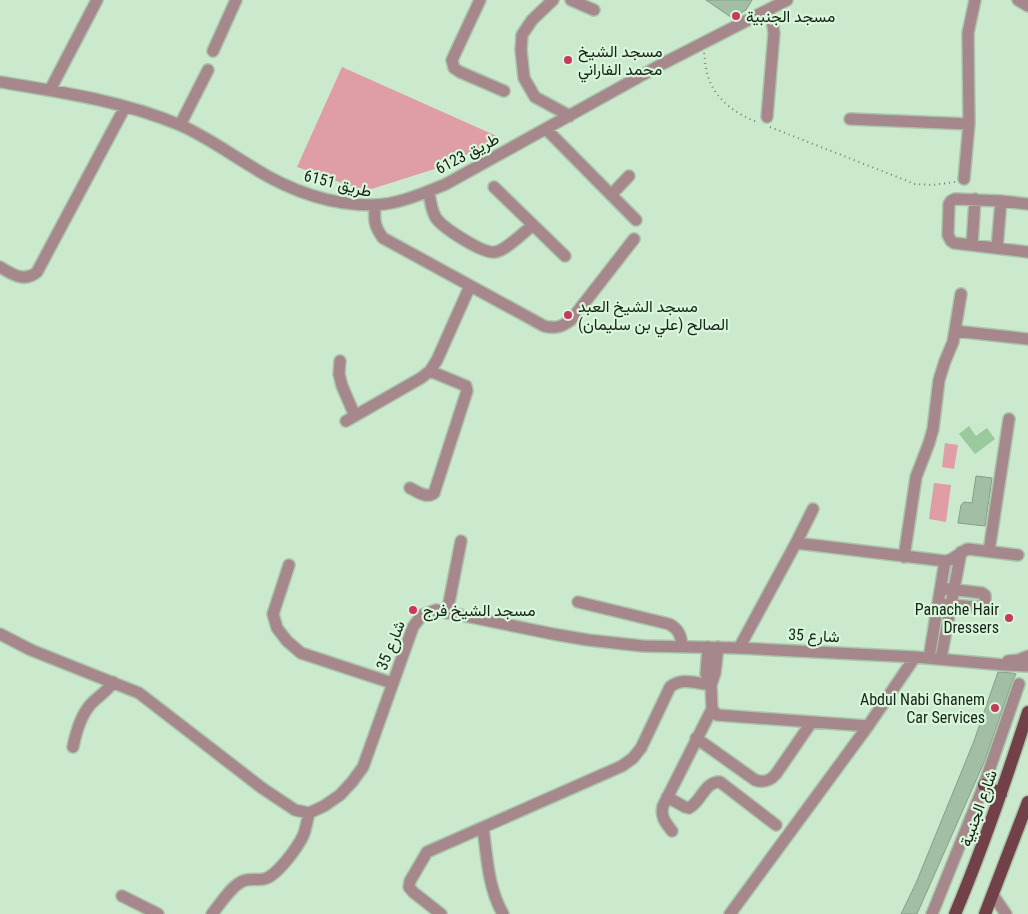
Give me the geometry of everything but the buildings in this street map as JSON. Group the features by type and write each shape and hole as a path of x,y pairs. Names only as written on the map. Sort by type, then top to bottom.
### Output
{"main road":[{"name":"شارع الجنبية","path":"955,914 1001,794 1028,712"},
{"path":"984,785 1001,794"},
{"path":"985,914 1028,802"}],"street":[{"path":"50,90 97,0"},
{"path":"213,51 236,0"},
{"path":"480,0 452,60 454,68 504,91"},
{"path":"553,0 532,20 522,35 521,50 524,78 535,96 570,116"},
{"path":"571,0 594,10"},
{"name":"طريق 6123","path":"375,205 399,201 446,184 664,63 787,0"},
{"path":"964,179 968,124 968,33 974,0"},
{"path":"1019,0 1028,2"},
{"path":"1019,0 1028,6"},
{"path":"766,123 774,33 768,10"},
{"path":"180,126 208,70"},
{"name":"طريق 6151","path":"0,82 50,90 125,107 200,135 279,183 311,196 345,203 375,205 374,220 377,230 383,238 544,326 551,328 558,328 571,320 634,239"},
{"path":"0,268 19,277 28,277 36,272 125,107"},
{"path":"850,119 968,124"},
{"path":"546,128 636,220"},
{"path":"611,195 629,176"},
{"path":"494,187 565,256"},
{"path":"429,191 436,218 459,236 485,251 501,250 533,225"},
{"path":"1028,204 975,199 954,199 948,204 949,238 954,243 1028,252"},
{"path":"972,245 975,199"},
{"path":"996,248 1001,201"},
{"path":"340,361 339,374 350,418 430,371 437,360 470,286"},
{"path":"904,557 916,477 933,430 939,380 953,342 961,294"},
{"path":"955,331 1028,339"},
{"path":"410,488 426,496 434,493 467,392 466,386 430,371"},
{"path":"989,552 1009,419"},
{"path":"739,648 813,509"},
{"path":"447,613 461,541"},
{"path":"796,543 945,561 968,550 1018,555"},
{"path":"942,658 961,552"},
{"path":"929,658 945,561"},
{"path":"289,565 273,614 278,628 287,641 301,653 392,683"},
{"path":"938,604 980,606 985,602 985,595 982,593 941,588"},
{"path":"578,602 674,626 680,636 682,646"},
{"name":"شارع 35","path":"309,814 340,795 363,767 413,627 422,615 436,610 553,634 643,646 739,648 942,658 1028,666"},
{"path":"0,634 31,650 139,693 262,788 295,810 309,814 303,836 288,858 273,875 263,879 243,880 235,886 212,914"},
{"path":"672,831 662,815 663,806 712,709 711,685 715,673 713,647"},
{"name":"شارع 35","path":"994,664 1018,660 1028,656"},
{"path":"730,914 868,726 916,657"},
{"path":"441,914 410,890 410,881 427,852 622,766 633,758 641,748 670,687 674,683 686,681 711,685"},
{"path":"73,747 78,726 90,706 113,682"},
{"path":"932,914 984,785 1019,684"},
{"path":"712,709 716,715 720,716 868,726"},
{"path":"696,738 755,780 761,782 772,779 811,722"},
{"path":"667,797 689,808 694,805 712,783 717,781 776,825"},
{"path":"483,828 491,884 503,914"},
{"path":"993,895 1006,914"},
{"path":"122,896 158,914"}],"path":[{"path":"703,43 706,69 710,82 719,97 730,108 743,116 766,123 915,184 932,185 964,179"}],"shaded area":[{"path":"342,67 501,138 441,167 365,191 297,167"},
{"path":"969,426 976,436 987,428 995,439 975,454 959,434"},
{"path":"945,443 958,445 954,469 942,467"},
{"path":"934,483 951,485 946,522 929,519"}],"place":[{"name":"مسجد الجنبية","path":"736,16"},
{"name":"مسجد الشيخ محمد الفاراني","path":"568,60"},
{"name":"مسجد الشيخ العبد الصالح (علي بن سليمان)","path":"568,315"},
{"name":"مسجد الشيخ فرج","path":"413,610"},
{"name":"Panache Hair Dressers","path":"1009,618"},
{"name":"Abdul Nabi Ghanem Car Services","path":"995,708"}]}
